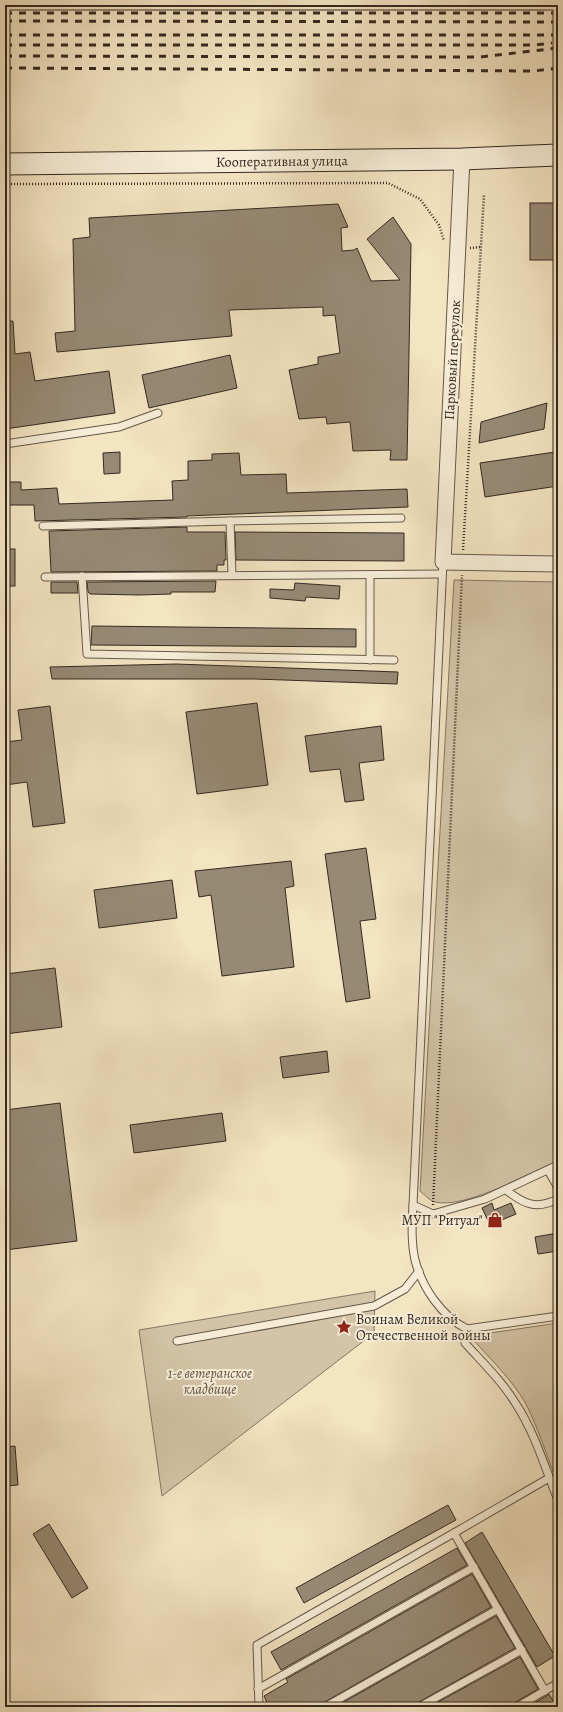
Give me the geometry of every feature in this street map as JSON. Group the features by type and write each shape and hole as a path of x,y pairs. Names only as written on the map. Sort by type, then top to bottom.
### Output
{"main road":[{"name":"Кооперативная улица","path":"5,164 462,159 558,155"}],"street":[{"name":"Парковый переулок","path":"442,568 462,159"},
{"path":"442,568 463,562 558,564"}],"lane":[{"path":"5,444 120,427 158,413"},
{"path":"43,526 401,518"},
{"path":"230,521 232,575"},
{"path":"45,577 370,575 442,568 413,1205 412,1233 415,1258 419,1271 437,1304 456,1324 467,1329 558,1316"},
{"path":"370,575 370,660"},
{"path":"82,576 87,654 394,660"},
{"path":"413,1205 433,1214 485,1200 558,1165"},
{"path":"506,1190 521,1201 546,1205 558,1198 557,1186 548,1170"},
{"path":"176,1341 374,1306 405,1289 419,1271"},
{"path":"467,1329 465,1343 500,1381 517,1404 532,1432 558,1500"},
{"path":"259,1707 257,1645 549,1478"},
{"path":"454,1533 545,1691"},
{"path":"258,1689 474,1567"},
{"path":"325,1707 498,1609"},
{"path":"419,1707 522,1650"},
{"path":"517,1707 558,1683"}],"path":[{"path":"5,184 388,183 420,199 439,225 447,248 481,247"},
{"path":"433,1214 463,562 484,195"}],"green space":[{"path":"454,580 558,582 558,1176 551,1164 494,1190 462,1201 447,1203 435,1202 420,1191"},
{"name":"1-е ветеранское кладбище","path":"375,1291 374,1333 162,1496 139,1330"},
{"path":"558,1323 558,1484 526,1404 507,1377 470,1336"}],"building":[{"path":"530,203 558,203 558,260 530,260"},
{"path":"338,204 348,227 341,228 342,251 354,250 357,248 371,281 400,280 367,239 393,217 411,244 407,460 390,460 391,450 353,451 350,422 327,424 326,417 299,419 289,370 318,364 318,357 340,353 335,315 323,316 323,307 229,310 232,336 57,352 55,333 75,331 73,239 90,237 89,218"},
{"path":"5,321 13,321 15,354 30,352 35,381 109,371 115,413 5,429"},
{"path":"230,355 237,388 149,408 142,375"},
{"path":"547,403 544,429 479,443 481,422"},
{"path":"120,452 120,473 104,474 103,453"},
{"path":"555,452 558,486 485,497 480,463"},
{"path":"239,453 241,475 286,474 287,493 407,489 408,507 187,517 35,521 34,505 5,505 5,482 21,482 21,490 57,488 59,504 173,500 172,481 188,480 188,461 212,460 212,454"},
{"path":"187,527 187,532 225,532 226,560 224,560 224,565 217,565 217,571 51,572 49,531"},
{"path":"235,532 404,533 404,561 236,560"},
{"path":"5,549 15,549 15,586 5,586"},
{"path":"216,581 215,592 171,592 171,594 139,595 90,594 88,592 87,582"},
{"path":"51,582 77,582 78,593 51,593"},
{"path":"295,583 340,586 339,599 306,597 305,601 270,598 270,589 294,590"},
{"path":"92,626 356,629 356,647 91,645"},
{"path":"176,664 398,672 397,684 255,679 52,679 50,667"},
{"path":"257,703 268,785 197,794 186,712"},
{"path":"50,706 65,823 33,827 27,782 5,785 5,742 22,740 18,710"},
{"path":"381,726 384,760 359,763 364,800 345,802 340,769 310,772 305,736"},
{"path":"366,848 376,919 360,921 370,998 346,1002 325,854"},
{"path":"291,861 294,886 285,888 294,967 222,976 211,895 199,897 195,871"},
{"path":"172,880 177,918 99,928 94,890"},
{"path":"55,968 62,1027 5,1034 5,974"},
{"path":"327,1051 329,1072 283,1078 280,1057"},
{"path":"60,1103 77,1241 5,1250 5,1110"},
{"path":"222,1113 226,1141 134,1153 130,1125"},
{"name":"МУП \"Ритуал\"","path":"492,1203 494,1210 511,1203 516,1214 490,1225 482,1208"},
{"path":"558,1233 558,1251 538,1254 535,1237"},
{"path":"15,1446 18,1485 5,1486 5,1447"},
{"path":"448,1505 456,1520 304,1603 296,1588"},
{"path":"49,1524 88,1588 72,1598 33,1534"},
{"path":"482,1532 555,1656 537,1667 465,1543"},
{"path":"457,1548 467,1565 281,1670 271,1652"},
{"path":"472,1574 491,1607 323,1703 320,1707 288,1707 285,1703 277,1707 269,1707 264,1696 288,1682 286,1679"},
{"path":"496,1616 515,1648 417,1703 414,1707 335,1707"},
{"path":"520,1657 538,1689 514,1703 512,1707 429,1707"},
{"path":"549,1694 557,1707 527,1707 548,1695"}],"railway":[{"path":"5,6 229,5"},
{"path":"5,13 558,13"},
{"path":"5,21 558,22"},
{"path":"5,35 558,35"},
{"path":"5,45 535,45 552,43"},
{"path":"5,56 480,57 558,48"},
{"path":"5,68 534,71 558,68"}],"place":[{"name":"МУП \"Ритуал\"","path":"495,1220"},
{"name":"Воинам Великой Отечественной войны","path":"344,1327"}]}
